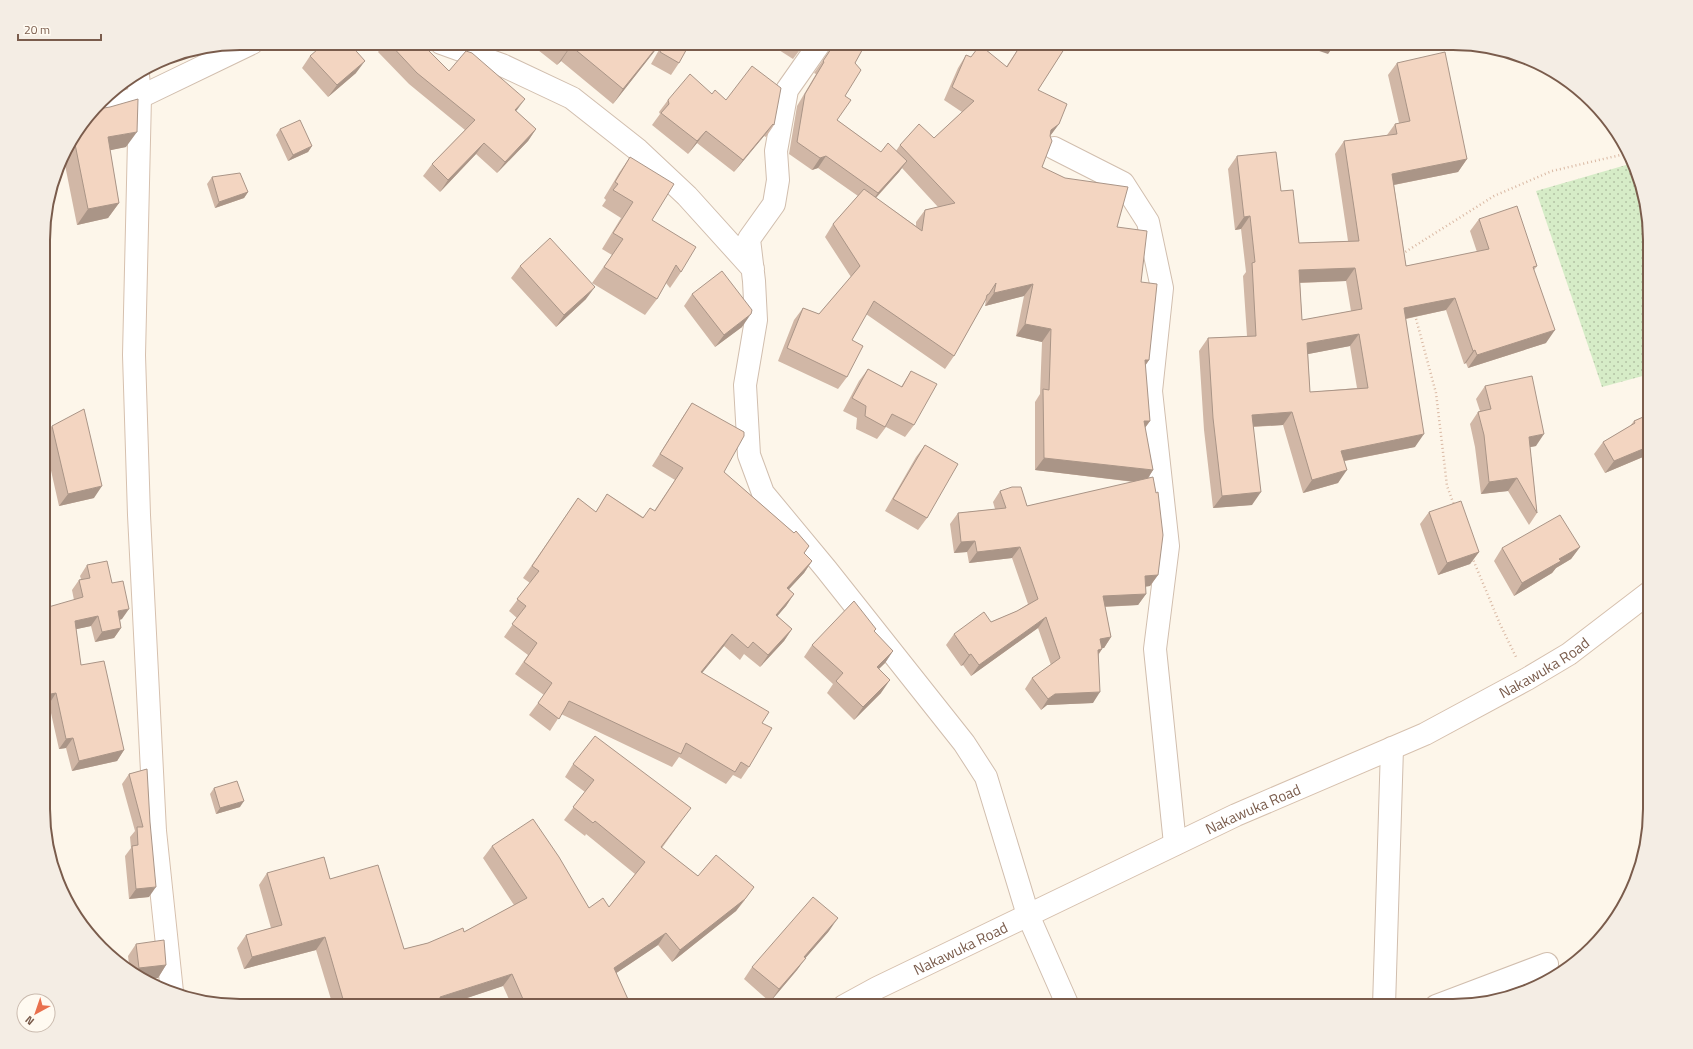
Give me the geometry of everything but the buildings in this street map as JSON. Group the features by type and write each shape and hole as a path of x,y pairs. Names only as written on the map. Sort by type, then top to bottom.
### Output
{"street":[{"path":"102,110 140,97 237,50"},
{"path":"460,50 502,65 572,98 638,150 682,191 753,269"},
{"path":"815,50 787,90 776,150 778,180 774,204 749,239 753,269 756,320 745,384 749,455 763,493 826,569 964,743 986,777 1028,915 1065,999"},
{"path":"138,79 140,97 134,354 139,514 155,831 171,986"},
{"path":"1054,148 1123,183 1148,222 1162,288 1151,391 1168,546 1156,649 1175,844"},
{"name":"Nakawuka Road","path":"857,999 1236,815 1425,734 1527,679 1569,654 1643,597"},
{"path":"1384,999 1392,748"},
{"path":"1454,999 1547,964"}],"path":[{"path":"1403,261 1402,254 1494,196 1552,171 1622,155"},
{"path":"1414,312 1436,393 1447,486 1454,508"},
{"path":"1470,552 1500,624 1527,679"}],"green space":[{"path":"1628,165 1637,191 1643,227 1643,376 1602,387 1536,191"}]}
